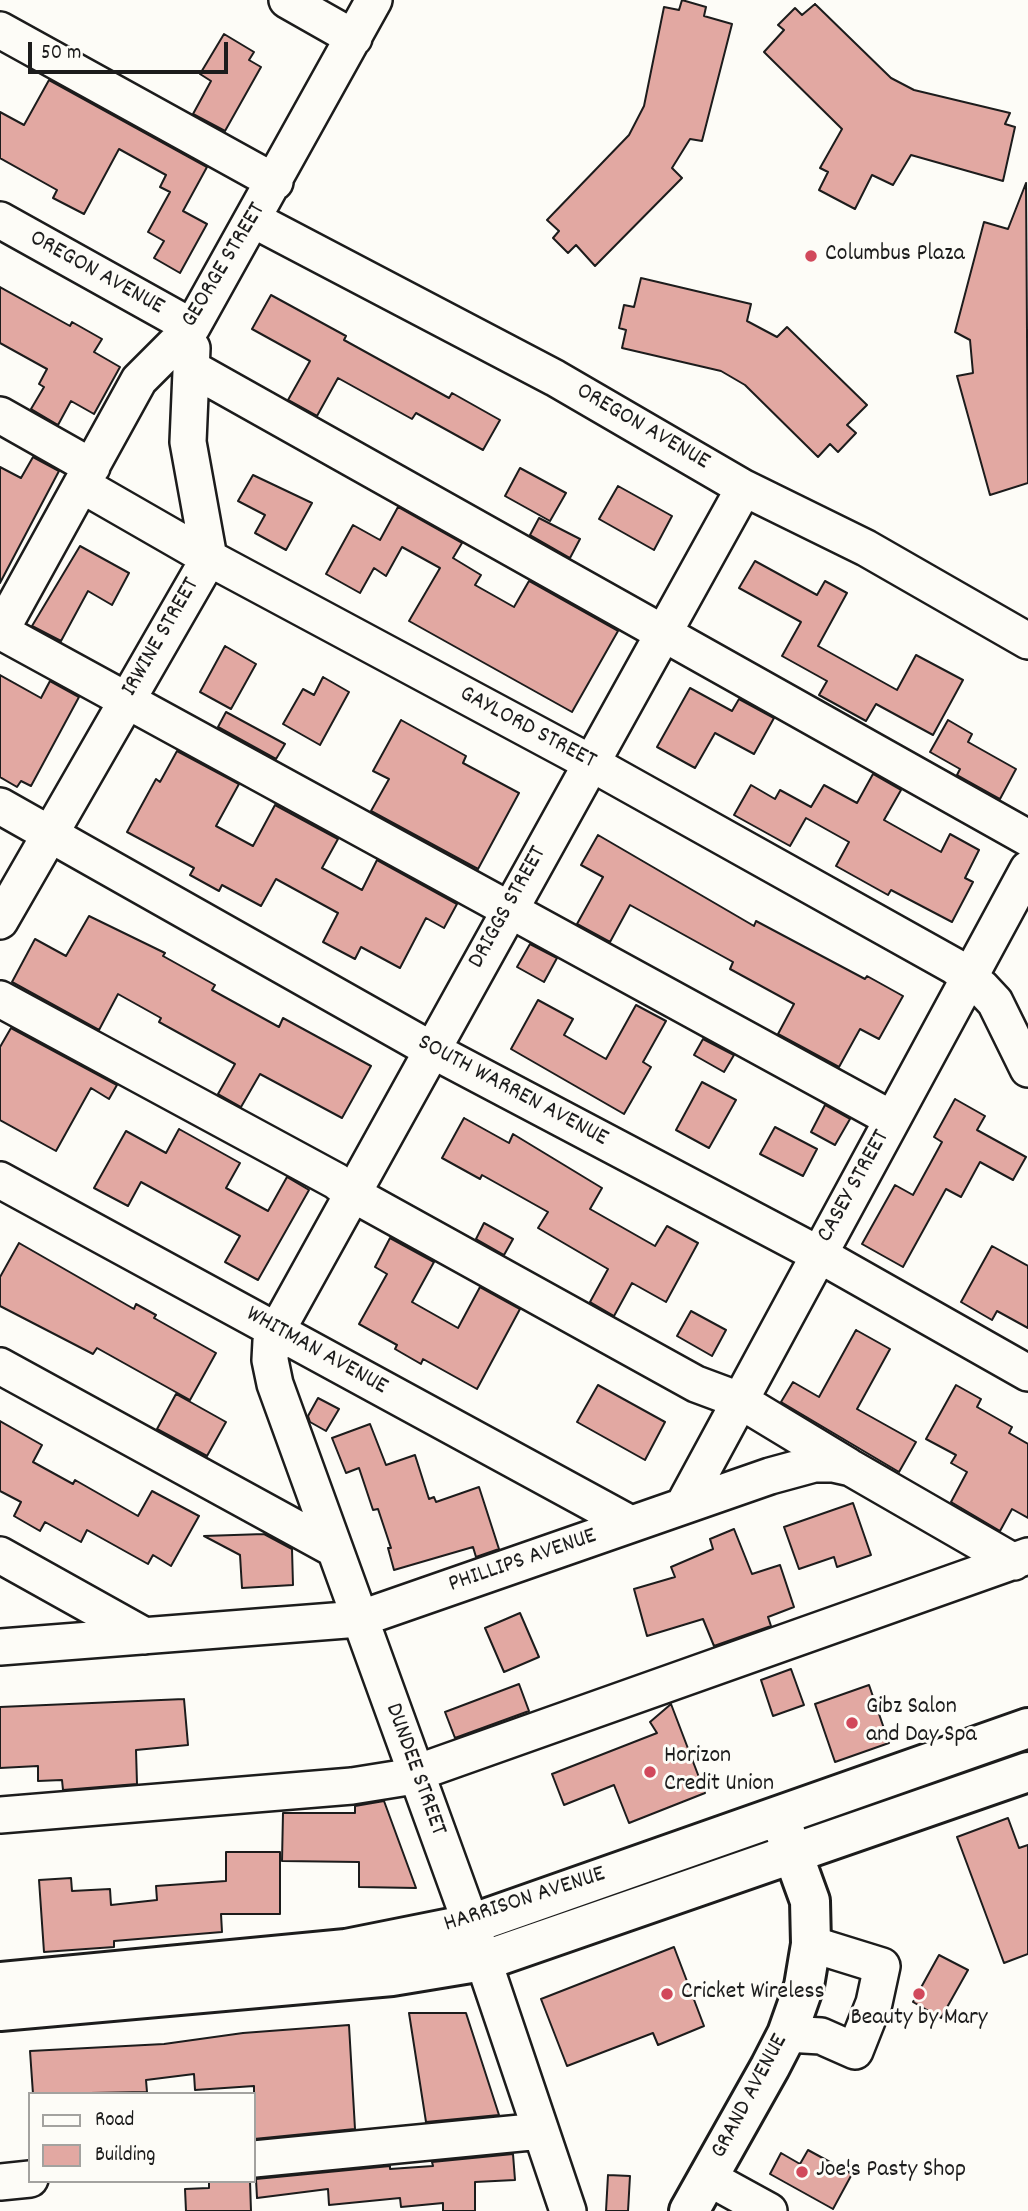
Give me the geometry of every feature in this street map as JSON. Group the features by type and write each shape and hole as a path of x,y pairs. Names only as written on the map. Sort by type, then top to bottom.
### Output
{"main road":[{"name":"HARRISON AVENUE","path":"0,1982 346,1949 471,1924 1028,1728"},
{"name":"HARRISON AVENUE","path":"0,2011 378,1977 482,1961 1028,1772"},
{"name":"GRAND AVENUE","path":"689,2211 787,2034 804,1986 811,1944 810,1901 780,1817"}],"street":[{"path":"287,0 354,37"},
{"name":"GEORGE STREET","path":"3,618 87,476 139,380 192,327 254,220 374,0"},
{"path":"0,30 275,182"},
{"name":"OREGON AVENUE","path":"0,220 192,327"},
{"name":"OREGON AVENUE","path":"254,220 555,378 744,488 866,548 1028,641"},
{"name":"IRWINE STREET","path":"0,920 209,558 188,442 192,327"},
{"path":"191,368 1028,838"},
{"name":"GAYLORD STREET","path":"0,415 209,558 589,762 969,977 995,1002 1028,1069"},
{"name":"DRIGGS STREET","path":"275,1329 744,488"},
{"path":"3,618 127,699 892,1119"},
{"name":"SOUTH WARREN AVENUE","path":"0,806 430,1049 818,1254 1028,1372"},
{"name":"CASEY STREET","path":"684,1506 1028,869"},
{"path":"0,999 336,1181 351,1193 696,1384 739,1400 851,1468"},
{"name":"WHITMAN AVENUE","path":"0,1180 631,1524"},
{"name":"DUNDEE STREET","path":"275,1329 270,1360 275,1384 471,1924 568,2211"},
{"path":"0,1366 334,1549"},
{"name":"PHILLIPS AVENUE","path":"0,1647 359,1619 800,1466 833,1464 851,1468 1021,1559"},
{"path":"0,1555 145,1636"},
{"path":"0,1815 352,1786 415,1774 1021,1559"},
{"path":"787,2034 821,2036 855,2051 874,2003 882,1966 811,1944"},
{"path":"256,2159 541,2132"},
{"path":"708,2178 769,2211"},
{"path":"0,2182 28,2179"}],"building":[{"path":"682,0 706,7 704,16 732,24 702,141 690,139 672,168 682,178 595,266 576,245 568,253 553,238 559,231 547,220 629,135 644,106 664,7 679,10"},
{"path":"815,4 891,78 914,90 1010,113 1005,124 1015,127 1003,181 911,155 893,185 872,175 855,209 819,190 828,172 820,168 842,129 764,52 784,30 778,25 795,8 802,15"},
{"path":"224,34 254,52 249,60 261,67 225,131 193,114 211,81 200,74"},
{"path":"49,80 207,167 183,211 207,224 180,273 154,258 164,241 148,232 170,192 160,187 166,175 119,149 84,214 53,198 57,190 0,158 0,112 24,125"},
{"path":"1026,183 1028,483 990,495 957,376 973,373 970,340 955,332 984,222 1008,229"},
{"path":"641,278 751,304 747,321 777,337 787,327 867,405 847,425 856,433 838,452 830,444 818,457 745,385 721,371 622,348 626,330 619,328 624,305 634,307"},
{"path":"0,287 70,326 72,322 102,339 94,352 120,367 94,414 71,401 58,425 31,409 44,387 39,384 47,369 0,343"},
{"path":"271,295 346,336 344,340 449,398 452,393 500,420 483,450 416,413 412,419 338,378 317,416 288,400 310,361 252,329"},
{"path":"33,457 59,471 0,583 0,467 21,478"},
{"path":"520,468 566,493 550,521 505,496"},
{"path":"253,475 312,503 286,550 255,533 265,515 238,501"},
{"path":"618,486 672,516 654,550 599,519"},
{"path":"398,507 462,543 453,558 481,575 475,585 514,607 529,581 618,631 572,712 409,621 440,568 402,547 386,576 374,568 360,593 326,574 353,525 380,540"},
{"path":"539,518 580,539 570,558 530,535"},
{"path":"80,546 129,573 112,605 88,591 61,641 32,626"},
{"path":"755,561 817,595 825,581 847,593 818,646 897,690 916,655 963,680 933,735 876,704 866,721 819,695 827,681 782,656 801,622 739,588"},
{"path":"225,646 256,664 231,709 200,692"},
{"path":"0,675 41,698 50,681 79,697 31,786 21,781 17,787 0,777"},
{"path":"323,677 349,692 320,745 283,724 303,689 314,695"},
{"path":"690,688 732,711 739,699 774,718 754,754 715,733 695,768 657,747"},
{"path":"226,712 285,744 276,759 218,727"},
{"path":"401,720 466,756 463,763 519,793 478,869 371,811 389,779 373,771"},
{"path":"948,720 972,734 968,742 1016,769 1000,799 957,775 960,769 930,752"},
{"path":"177,751 239,784 216,826 253,846 275,805 338,839 322,868 362,890 377,860 457,904 444,928 426,918 400,968 361,947 355,959 323,942 338,913 276,879 261,906 222,885 219,891 190,875 194,868 127,832 156,779 160,782"},
{"path":"873,774 901,790 884,820 941,852 950,834 979,850 965,878 973,882 952,922 891,890 888,895 836,866 849,842 806,818 790,846 734,815 751,785 775,799 780,790 811,807 824,785 857,803"},
{"path":"598,835 754,926 756,921 865,979 867,976 903,996 879,1039 860,1029 839,1067 778,1034 794,1004 730,969 733,962 630,905 610,942 577,924 603,877 581,865"},
{"path":"89,916 165,953 163,956 215,985 212,990 279,1027 283,1018 371,1066 342,1118 260,1074 241,1107 218,1094 235,1064 159,1022 161,1018 118,994 99,1030 12,982 35,939 66,956"},
{"path":"530,944 557,958 544,982 517,967"},
{"path":"538,1000 573,1019 564,1035 606,1059 636,1005 666,1021 643,1062 651,1067 624,1114 511,1049"},
{"path":"11,1028 117,1085 109,1099 91,1088 56,1151 0,1120 0,1047"},
{"path":"703,1039 734,1055 724,1072 694,1055"},
{"path":"702,1082 736,1100 709,1148 676,1130"},
{"path":"955,1099 985,1116 977,1130 1026,1157 1013,1180 980,1162 961,1197 946,1189 903,1267 862,1244 895,1185 913,1195 942,1142 934,1137"},
{"path":"825,1105 850,1119 835,1145 811,1132"},
{"path":"464,1118 509,1143 513,1134 602,1188 590,1209 655,1246 667,1226 698,1243 666,1302 632,1283 614,1316 590,1302 608,1269 538,1228 548,1212 482,1175 480,1179 442,1158"},
{"path":"775,1127 817,1149 803,1176 760,1154"},
{"path":"179,1129 240,1163 226,1188 268,1211 287,1177 309,1190 258,1280 225,1262 240,1236 141,1182 128,1206 94,1188 126,1131 166,1153"},
{"path":"484,1223 513,1239 504,1255 476,1239"},
{"path":"390,1238 434,1262 412,1302 458,1328 480,1287 520,1309 477,1389 423,1359 421,1364 395,1349 397,1345 359,1324 387,1274 375,1267"},
{"path":"19,1243 134,1309 136,1304 156,1315 154,1318 216,1353 190,1400 97,1348 93,1354 0,1306 0,1277"},
{"path":"992,1246 1028,1266 1028,1328 997,1311 992,1320 961,1302"},
{"path":"691,1311 726,1330 712,1356 677,1336"},
{"path":"856,1330 890,1349 857,1409 916,1442 899,1472 781,1402 793,1382 819,1397"},
{"path":"598,1385 665,1422 645,1460 577,1422"},
{"path":"956,1385 981,1399 977,1407 1012,1427 1009,1433 1028,1444 1028,1518 1012,1509 1000,1531 951,1502 967,1472 951,1463 956,1455 926,1439"},
{"path":"176,1394 226,1422 207,1456 157,1429"},
{"path":"318,1398 339,1409 326,1431 310,1422 308,1416"},
{"path":"0,1421 42,1445 33,1462 73,1484 75,1480 138,1516 152,1491 199,1516 171,1566 153,1555 148,1564 87,1530 81,1542 45,1522 40,1531 14,1516 21,1502 0,1491"},
{"path":"370,1424 386,1465 415,1455 429,1499 434,1497 436,1502 479,1487 499,1549 476,1557 473,1547 394,1570 388,1548 391,1548 378,1509 373,1510 359,1468 346,1473 332,1438"},
{"path":"853,1503 871,1555 837,1567 834,1557 799,1569 784,1527"},
{"path":"734,1529 752,1574 780,1565 794,1607 768,1617 771,1626 714,1646 703,1619 647,1636 634,1589 675,1577 671,1567 713,1549 710,1539"},
{"path":"264,1534 292,1549 293,1585 242,1588 240,1555 204,1536"},
{"path":"520,1613 539,1657 504,1672 485,1628"},
{"path":"791,1669 804,1705 773,1716 761,1680"},
{"path":"519,1684 529,1711 455,1738 445,1712"},
{"name":"Gibz Salon and Day Spa","path":"869,1685 889,1743 835,1762 815,1704"},
{"path":"184,1699 188,1745 136,1750 137,1784 63,1790 62,1780 38,1781 38,1766 0,1768 0,1707"},
{"name":"Horizon Credit Union","path":"671,1704 705,1793 629,1823 614,1785 564,1805 552,1774 657,1733 650,1722"},
{"path":"384,1801 416,1888 359,1887 359,1862 282,1861 283,1813 355,1813 355,1806"},
{"path":"1008,1818 1019,1848 1028,1845 1028,1954 1004,1963 957,1837"},
{"path":"226,1852 280,1852 280,1914 221,1914 222,1932 114,1941 114,1947 44,1952 39,1880 71,1878 72,1891 110,1889 111,1905 157,1900 156,1886 226,1881"},
{"path":"674,1947 704,2026 658,2045 653,2033 567,2066 541,1999"},
{"path":"939,1955 968,1970 941,2018 913,2002"},
{"path":"409,2013 466,2013 499,2115 426,2122"},
{"path":"349,2025 355,2129 256,2139 254,2086 195,2090 194,2074 146,2080 147,2092 33,2092 30,2051 164,2044 243,2033"},
{"path":"808,2150 852,2174 833,2209 770,2174 781,2153 800,2164"},
{"path":"513,2154 515,2180 475,2182 475,2211 443,2211 443,2203 401,2207 400,2198 329,2205 328,2189 257,2198 256,2179 390,2166 390,2169 433,2166 432,2162"},
{"path":"608,2175 630,2176 628,2211 606,2211"},
{"path":"209,2183 250,2183 251,2211 186,2211 185,2189 209,2188"}],"place":[{"name":"Columbus Plaza","path":"811,256"},
{"name":"Gibz Salon and Day Spa","path":"852,1723"},
{"name":"Horizon Credit Union","path":"650,1772"},
{"name":"Cricket Wireless","path":"667,1994"},
{"name":"Beauty by Mary","path":"919,1994"},
{"name":"Joe's Pasty Shop","path":"802,2172"}]}
